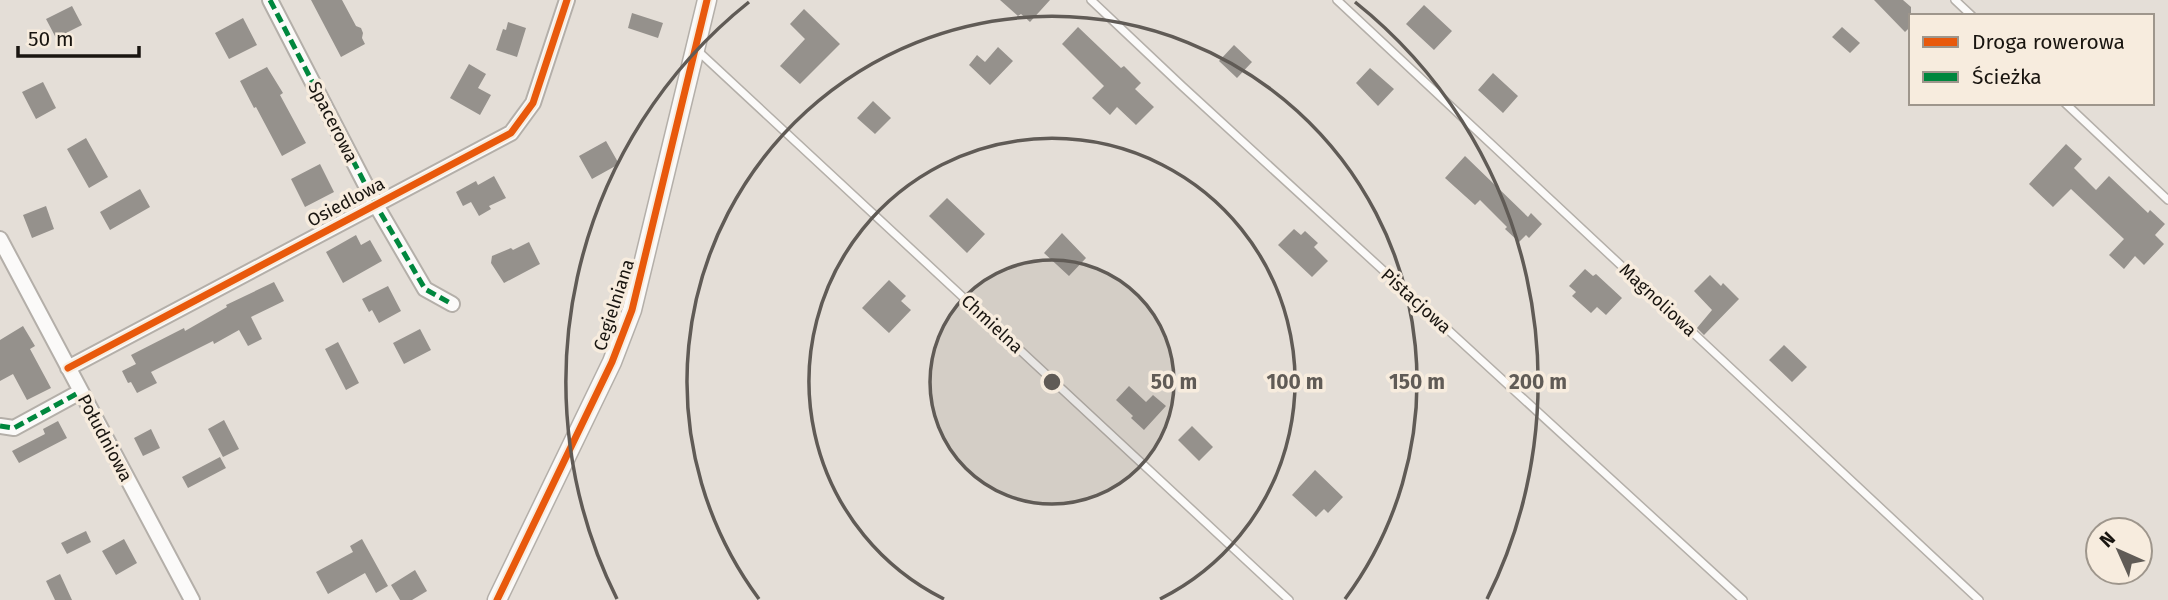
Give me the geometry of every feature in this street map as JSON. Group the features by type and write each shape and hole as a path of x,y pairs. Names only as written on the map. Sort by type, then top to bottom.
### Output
{"street":[{"name":"Spacerowa","path":"270,0 376,205 425,289 452,304"},
{"name":"Osiedlowa","path":"68,368 511,133 533,103 567,0"},
{"name":"Cegielniana","path":"497,600 612,362 632,310 707,0"},
{"name":"Południowa","path":"0,239 192,600"},
{"path":"0,426 14,428 80,391"}],"lane":[{"name":"Pistacjowa","path":"1091,0 1743,600"},
{"name":"Magnoliowa","path":"1337,0 1979,600"},
{"path":"1955,0 1970,14"},
{"name":"Chmielna","path":"695,48 1289,600"},
{"path":"2067,105 2168,200"}],"building":[{"path":"311,0 342,0 356,26 361,28 365,44 341,57"},
{"path":"1000,0 1050,0 1030,22 1021,14 1018,16"},
{"path":"1874,0 1903,0 1911,7 1909,28 1905,32"},
{"path":"1424,5 1452,31 1434,50 1406,24"},
{"path":"72,6 82,25 56,38 46,19"},
{"path":"804,9 840,44 800,84 780,66 805,39 790,24"},
{"path":"632,13 663,23 658,38 628,28"},
{"path":"243,18 257,45 229,59 215,33"},
{"path":"508,22 526,28 517,57 496,50"},
{"path":"1078,27 1141,83 1135,89 1154,107 1136,125 1117,107 1110,115 1092,98 1104,86 1062,44"},
{"path":"1842,27 1860,43 1850,53 1832,37"},
{"path":"1234,45 1252,62 1237,78 1219,61"},
{"path":"998,47 1013,61 990,85 969,65 977,55 985,62"},
{"path":"469,64 486,74 478,88 491,95 480,115 450,98"},
{"path":"267,67 283,93 280,95 306,143 282,156 240,81"},
{"path":"1370,68 1394,89 1378,106 1356,83"},
{"path":"1493,73 1518,96 1503,113 1478,90"},
{"path":"43,82 56,108 36,119 22,92"},
{"path":"873,101 891,118 875,134 857,118"},
{"path":"86,138 108,177 89,188 67,149"},
{"path":"606,141 619,164 592,179 579,156"},
{"path":"2066,144 2082,159 2074,168 2096,190 2109,176 2148,213 2150,210 2165,224 2155,235 2164,244 2144,265 2135,256 2124,269 2109,255 2124,239 2071,189 2053,207 2029,184"},
{"path":"1465,156 1528,217 1531,213 1542,224 1529,238 1526,235 1519,242 1480,200 1475,205 1445,178"},
{"path":"320,164 334,192 305,207 291,179"},
{"path":"494,176 506,198 489,206 491,209 479,216 471,202 463,206 456,192 476,181 478,185"},
{"path":"140,189 150,207 110,230 100,212"},
{"path":"947,198 985,234 967,253 929,216"},
{"path":"46,206 54,229 32,238 23,215"},
{"path":"1294,229 1301,235 1305,231 1318,243 1314,247 1328,261 1312,277 1278,245"},
{"path":"1062,233 1086,258 1069,276 1044,253"},
{"path":"356,235 361,245 370,240 382,261 343,283 326,252"},
{"path":"529,242 540,264 504,283 491,263 492,256"},
{"path":"1585,269 1593,276 1596,274 1622,298 1606,315 1597,307 1591,313 1572,296 1576,292 1569,286"},
{"path":"1710,275 1721,286 1723,283 1739,299 1704,335 1697,328 1712,310 1694,291"},
{"path":"889,280 906,296 901,301 911,310 889,333 862,308"},
{"path":"274,282 284,301 251,317 262,339 248,346 239,330 151,372 157,383 137,393 131,382 128,383 122,371 136,364 131,355 184,328 185,331 227,307 226,305"},
{"path":"388,286 401,311 379,323 362,299"},
{"path":"23,326 35,346 30,349 51,388 27,400 13,374 0,381 0,340"},
{"path":"420,329 431,350 404,364 393,343"},
{"path":"338,342 359,383 346,390 325,349"},
{"path":"1784,345 1807,367 1792,382 1769,360"},
{"path":"1129,386 1146,402 1153,395 1166,406 1144,430 1116,400"},
{"path":"224,420 239,449 223,457 208,429"},
{"path":"58,421 67,438 19,463 12,451 45,434 43,429"},
{"path":"1192,426 1213,447 1199,461 1178,440"},
{"path":"151,429 160,448 143,456 134,438"},
{"path":"220,457 226,468 188,488 182,477"},
{"path":"1315,470 1343,497 1328,513 1324,509 1316,517 1292,495"},
{"path":"86,531 91,542 67,554 61,543"},
{"path":"124,539 137,563 116,575 102,551"},
{"path":"362,539 388,586 376,593 365,573 328,594 316,572 353,552 350,546"},
{"path":"415,570 427,591 412,600 400,600 391,585"},
{"path":"60,574 72,600 55,600 46,581"}],"marked path":[{"path":"270,0 376,205 425,289 452,304"},
{"path":"0,426 14,428 80,392"}],"cycle path":[{"path":"68,368 511,133 533,103 567,0"},
{"path":"497,600 612,362 632,310 707,0"}]}
